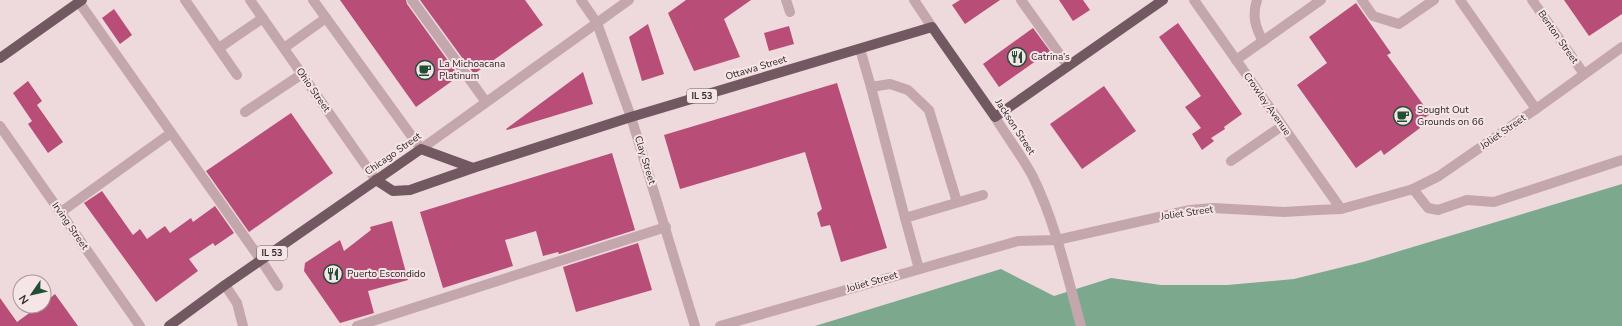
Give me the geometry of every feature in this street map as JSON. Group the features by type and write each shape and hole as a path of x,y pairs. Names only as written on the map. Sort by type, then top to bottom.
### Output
{"main road":[{"path":"995,117 1163,0"},
{"path":"0,58 80,1"},
{"name":"Ottawa Street","path":"376,180 393,191 410,190 473,168 631,118 932,26"},
{"name":"Jackson Street","path":"932,26 995,117"},
{"path":"421,149 473,168"},
{"name":"Chicago Street","path":"169,326 421,149"}],"street":[{"path":"185,0 237,75"},
{"name":"Ohio Street","path":"250,0 376,180"},
{"path":"313,0 421,149"},
{"path":"412,0 486,102"},
{"name":"Clay Street","path":"581,0 597,23 631,118 666,227 695,326"},
{"name":"Chicago Street","path":"421,149 629,0"},
{"path":"786,0 790,12"},
{"name":"Jackson Street","path":"914,0 932,26"},
{"path":"1021,0 1068,66"},
{"name":"Crowley Avenue","path":"1194,0 1341,209"},
{"path":"1257,0 1254,12 1256,29 1263,41"},
{"path":"1236,60 1321,0"},
{"path":"1362,0 1373,16 1399,24 1428,2"},
{"path":"1460,0 1536,109"},
{"name":"Benton Street","path":"1532,0 1584,74"},
{"path":"80,1 278,286"},
{"path":"219,48 263,18"},
{"path":"284,48 326,18"},
{"name":"Joliet Street","path":"720,326 1018,241 1057,240 1190,210 1213,208 1284,212 1341,209 1385,198 1413,189 1439,176 1622,47"},
{"path":"860,49 919,269"},
{"path":"245,112 302,74"},
{"path":"871,87 890,84 908,90 930,110 957,202"},
{"name":"Jackson Street","path":"995,117 1032,176 1046,207 1057,240 1081,326"},
{"name":"Irving Street","path":"0,126 140,326"},
{"path":"1231,161 1282,126"},
{"path":"61,212 171,133"},
{"path":"1413,189 1428,208 1438,210 1467,200 1494,202 1622,160"},
{"path":"905,218 983,195"},
{"path":"357,326 666,227"},
{"path":"226,285 237,303 243,326"}],"shaded area":[{"path":"1622,184 1622,326 815,326 1001,269 1054,296 1111,278 1161,285 1227,285 1294,279 1363,262"}],"building":[{"path":"340,0 406,0 407,4 459,76 416,107"},
{"path":"420,0 525,0 543,25 474,74"},
{"path":"686,0 751,0 724,19 740,57 694,71 668,13"},
{"path":"960,0 1000,0 965,24 952,5"},
{"path":"1059,0 1083,0 1090,10 1073,21"},
{"path":"1564,0 1622,0 1622,14 1589,36"},
{"path":"1356,3 1391,53 1387,55 1430,114 1417,123 1420,128 1384,155 1381,150 1356,168 1297,85 1327,63 1309,37"},
{"path":"114,9 132,35 120,44 102,18"},
{"path":"1178,23 1242,114 1224,127 1225,129 1211,138 1214,141 1202,150 1192,134 1201,128 1185,107 1201,96 1159,37"},
{"path":"648,24 664,74 642,81 629,37"},
{"path":"789,26 794,44 769,51 764,33"},
{"name":"Catrina’s","path":"1033,28 1050,51 999,87 983,64"},
{"path":"583,72 593,104 507,130 506,129"},
{"path":"28,81 42,101 37,105 63,142 48,153 28,124 32,121 13,93"},
{"path":"837,83 887,248 841,262 830,225 821,227 817,213 822,209 805,152 680,189 664,135"},
{"path":"1104,86 1136,131 1082,169 1050,124"},
{"path":"291,113 333,173 249,232 206,171"},
{"path":"612,153 635,230 559,254 558,252 543,256 536,231 505,240 513,266 443,288 420,212"},
{"path":"102,191 133,235 140,229 147,239 165,226 170,233 191,218 193,222 215,206 234,233 215,246 213,243 189,259 198,271 156,302 84,203"},
{"path":"392,221 408,280 368,291 374,313 340,323 304,271 305,263 340,240 344,251 371,230 370,227"},
{"path":"638,243 652,290 576,312 563,267"},
{"path":"55,294 78,326 0,326 0,298 17,322 28,314 52,314 52,296"}],"place":[{"name":"Catrina’s","path":"1017,57"},
{"name":"La Michoacana Platinum","path":"425,70"},
{"name":"Sought Out Grounds on 66","path":"1403,116"},
{"name":"Puerto Escondido","path":"333,274"}]}
